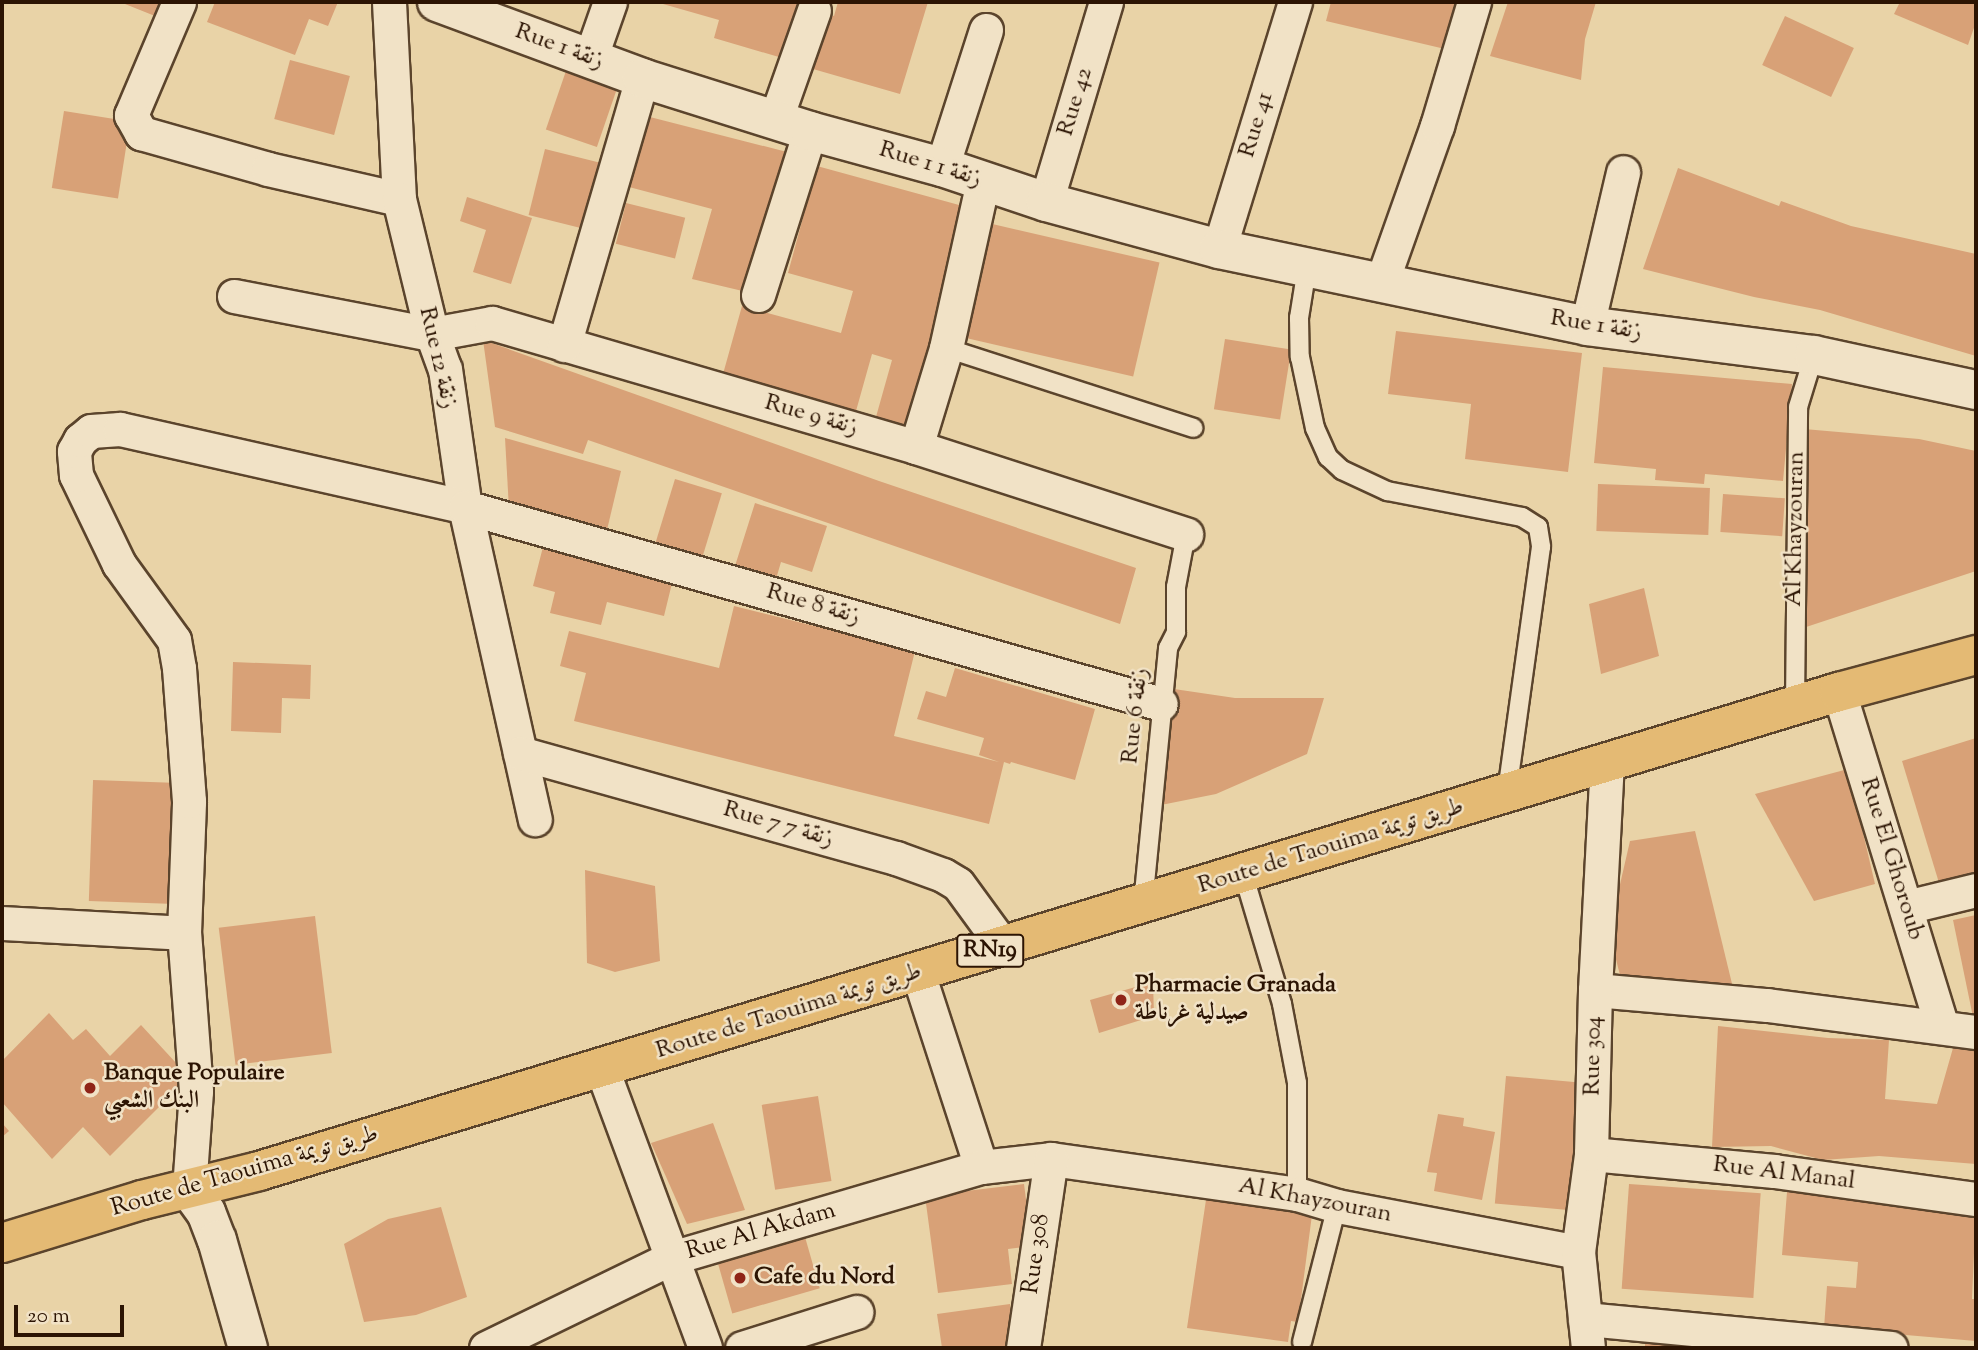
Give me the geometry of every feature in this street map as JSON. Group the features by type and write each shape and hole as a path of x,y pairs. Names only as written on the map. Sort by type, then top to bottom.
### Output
{"main road":[{"name":"Route de Taouima طريق تويمة","path":"2,1243 602,1069 1795,705 1976,655"}],"street":[{"path":"179,2 131,115 137,129 147,136 268,169 398,199"},
{"name":"Rue 12 زنقة","path":"389,2 398,199 432,334 445,369 465,507 535,818"},
{"name":"Rue 1 زنقة","path":"437,2 642,78"},
{"path":"590,59 610,2"},
{"name":"Rue 42","path":"1046,202 1106,2"},
{"name":"Rue 41","path":"1219,249 1295,2"},
{"path":"1381,284 1437,126 1474,2"},
{"path":"758,295 814,10"},
{"path":"942,167 986,30"},
{"path":"564,345 642,78"},
{"name":"Rue 1 زنقة 1","path":"642,78 793,125 942,167 1046,202 1219,249"},
{"path":"1587,326 1623,172"},
{"path":"916,447 946,348 984,181"},
{"name":"Rue 1 زنقة","path":"1219,249 1587,326 1814,355 1976,390"},
{"path":"234,296 432,334"},
{"name":"Rue 9 زنقة","path":"432,334 492,324 916,447 1186,534"},
{"name":"Rue 8 زنقة","path":"189,1189 196,1091 184,933 189,801 180,668 174,640 134,586 99,524 76,475 75,451 80,440 90,431 120,429 465,507 1161,704"},
{"name":"Rue El Ghoroub","path":"1839,692 1942,1027"},
{"name":"Rue 7 زنقة 7","path":"520,753 896,858 943,875 958,884 1004,947"},
{"name":"Rue 304","path":"1586,1334 1578,1252 1591,1154 1595,990 1607,763"},
{"path":"1906,907 1976,890"},
{"path":"2,923 184,933"},
{"path":"918,973 981,1167"},
{"path":"1595,990 1767,1005 1976,1032"},
{"path":"602,1069 705,1348"},
{"name":"Rue Al Manal","path":"1591,1154 1774,1171 1976,1199"},
{"name":"Al Khayzouran","path":"1051,1159 1297,1194 1337,1206 1578,1252"},
{"name":"Rue Al Akdam","path":"486,1348 671,1258 981,1167 1051,1159"},
{"name":"Rue 308","path":"1023,1348 1051,1159"},
{"path":"189,1189 206,1212 217,1240 248,1348"},
{"path":"742,1348 856,1311"},
{"path":"1586,1334 1891,1348"}],"lane":[{"path":"1307,268 1299,318 1300,357 1315,428 1328,457 1342,470 1387,491 1522,517 1538,527 1541,547 1507,793"},
{"path":"946,348 1193,428"},
{"name":"Al Khayzouran","path":"1795,705 1798,407 1814,355"},
{"name":"Rue 6 زنقة","path":"1143,904 1161,704 1168,648 1176,632 1176,587 1186,534"},
{"path":"1243,873 1282,1004 1297,1083 1297,1194"},
{"path":"1302,1342 1337,1206"}],"building":[{"path":"120,2 166,2 160,18"},
{"path":"215,2 338,2 328,26 309,19 295,55 207,22"},
{"path":"656,2 806,2 789,60 714,38 719,20"},
{"path":"838,2 928,2 900,94 813,69 828,14 834,16"},
{"path":"1331,2 1456,2 1445,49 1326,21"},
{"path":"1508,2 1596,2 1585,39 1581,80 1490,56"},
{"path":"1900,2 1976,2 1976,22 1968,45 1894,14"},
{"path":"1785,16 1854,48 1831,97 1762,65"},
{"path":"290,60 350,76 334,135 274,119"},
{"path":"567,68 618,86 597,147 546,129"},
{"path":"64,111 130,121 118,199 52,188"},
{"path":"646,116 787,152 751,293 692,279 712,209 629,187"},
{"path":"545,149 604,164 588,230 529,215"},
{"path":"817,166 970,208 907,434 874,424 892,360 872,354 856,411 723,374 742,306 841,333 853,291 788,273"},
{"path":"1678,168 1779,206 1781,201 1851,226 1976,254 1976,356 1820,310 1754,297 1643,269"},
{"path":"467,197 532,218 511,284 473,272 486,230 460,221"},
{"path":"626,203 685,218 675,259 616,244"},
{"path":"988,223 1159,263 1133,377 962,337"},
{"path":"1396,331 1582,353 1568,472 1465,459 1471,404 1388,394"},
{"path":"1225,339 1291,349 1280,420 1214,409"},
{"path":"483,340 879,481 1136,568 1120,624 588,440 583,454 495,427"},
{"path":"1603,367 1792,384 1783,481 1705,474 1704,484 1655,480 1656,469 1594,463"},
{"path":"1804,429 1919,439 1976,451 1976,571 1800,629"},
{"path":"505,438 621,471 606,534 509,509"},
{"path":"675,479 722,493 699,567 652,553"},
{"path":"1598,484 1710,488 1708,535 1596,531"},
{"path":"1723,494 1785,498 1782,536 1720,532"},
{"path":"755,503 827,526 812,572 781,562 776,579 735,566"},
{"path":"544,543 674,575 664,616 607,602 601,625 550,613 555,592 533,586"},
{"path":"1644,588 1659,656 1601,674 1589,604"},
{"path":"734,606 915,651 894,736 999,762 979,755 984,738 917,719 926,691 946,697 955,668 1095,709 1075,780 1004,762 989,824 574,721 586,673 560,666 569,631 719,668"},
{"path":"233,662 311,665 310,699 282,698 281,733 231,731"},
{"path":"1174,689 1235,698 1324,698 1307,754 1216,794 1161,805"},
{"path":"1976,738 1976,886 1943,896 1902,761"},
{"path":"1848,769 1875,884 1814,901 1755,794"},
{"path":"93,780 179,783 175,904 89,901"},
{"path":"1695,831 1734,992 1620,975 1609,932 1630,841"},
{"path":"585,870 655,886 660,961 615,972 587,963"},
{"path":"1976,915 1976,1016 1973,1017 1953,920"},
{"path":"315,916 332,1053 236,1065 219,928"},
{"path":"1153,982 1154,1016 1099,1033 1090,1000"},
{"name":"Banque Populaire البنك الشعبي","path":"49,1013 73,1040 86,1029 110,1056 141,1025 189,1077 110,1156 83,1127 52,1159 2,1102 2,1061"},
{"path":"1718,1026 1828,1038 1889,1040 1885,1099 1937,1104 1953,1048 1976,1048 1976,1164 1879,1156 1823,1160 1771,1146 1712,1147"},
{"path":"1506,1076 1588,1083 1577,1211 1495,1204"},
{"path":"818,1096 831,1181 775,1190 762,1105"},
{"path":"1438,1114 1464,1118 1463,1126 1495,1132 1482,1200 1434,1191 1437,1173 1427,1172"},
{"path":"2,1123 9,1131 2,1137"},
{"path":"713,1123 745,1210 687,1224 651,1143"},
{"path":"1024,1184 1032,1246 1008,1249 1012,1284 938,1293 925,1196"},
{"path":"1629,1184 1761,1193 1753,1298 1622,1289"},
{"path":"1787,1192 1976,1208 1972,1299 1976,1299 1976,1341 1824,1328 1827,1286 1856,1288 1858,1262 1782,1255"},
{"path":"1207,1193 1313,1207 1298,1322 1291,1321 1288,1342 1187,1328"},
{"path":"441,1207 467,1297 416,1315 364,1322 344,1244 388,1219"},
{"path":"801,1223 820,1288 732,1313 714,1248"},
{"path":"1010,1304 1016,1348 942,1348 937,1314"},
{"path":"1645,1341 1703,1346 1703,1348 1645,1348"}],"place":[{"name":"Pharmacie Granada صيدلية غرناطة","path":"1121,1000"},
{"name":"Banque Populaire البنك الشعبي","path":"90,1088"},
{"name":"Cafe du Nord","path":"740,1278"}]}
